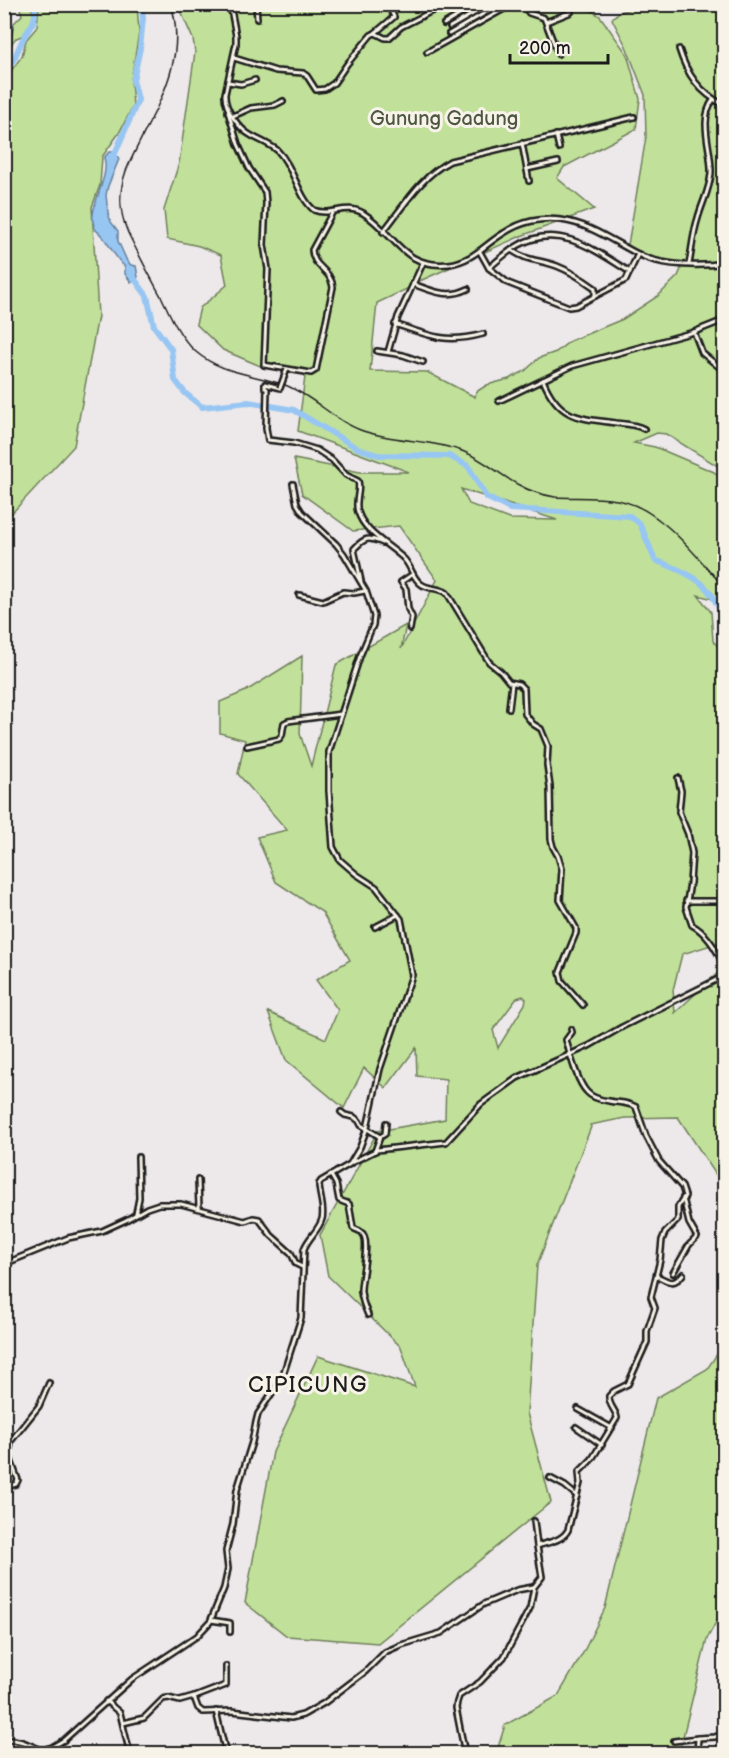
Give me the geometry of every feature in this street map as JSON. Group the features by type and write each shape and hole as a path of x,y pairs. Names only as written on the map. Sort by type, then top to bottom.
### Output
{"street":[{"path":"242,4 230,6 236,36 234,58 224,100 238,144 249,168 265,192 264,244 268,269 264,365 311,373 316,370 333,287 330,276 314,260 312,250 333,211"},
{"path":"256,4 257,19"},
{"path":"313,4 327,4"},
{"path":"234,58 280,72 303,73 316,90 323,90 334,84 371,35 394,17 388,4"},
{"path":"375,33 389,38 401,27 446,4"},
{"path":"444,24 478,4"},
{"path":"450,27 490,4"},
{"path":"449,34 500,4"},
{"path":"427,52 513,4"},
{"path":"522,4 529,13 543,16 558,54"},
{"path":"546,22 571,12"},
{"path":"679,49 691,79 713,100 724,105"},
{"path":"228,82 241,84 255,80"},
{"path":"689,265 696,222 710,178 706,122 707,110 713,100"},
{"path":"233,116 251,108 275,105 283,101"},
{"path":"227,110 248,133 270,145 281,155 312,209 319,213 353,209 362,213 398,247 423,263 456,263 480,252 503,233 522,224 544,219 557,219 585,226 638,254 659,262 712,266 724,263"},
{"path":"383,232 424,179 442,165 458,158 634,117"},
{"path":"556,135 560,148"},
{"path":"522,143 529,181"},
{"path":"527,169 558,162"},
{"path":"489,267 511,250 533,239 559,236 582,243 631,272"},
{"path":"511,250 527,259 564,269 594,287 597,291 595,297"},
{"path":"480,252 489,267 508,283 567,307 576,306 624,282 638,254"},
{"path":"388,352 395,324 423,263"},
{"path":"413,284 445,294 468,289"},
{"path":"499,401 572,366 694,332 724,320"},
{"path":"395,324 439,339 455,339 483,334"},
{"path":"694,332 702,353 724,371"},
{"path":"377,351 411,357 423,362"},
{"path":"286,369 280,388 265,384 268,440 294,443 318,450 332,460 346,475 358,481 360,490 356,507 361,520 405,560 423,586 442,589 447,593 489,662 512,683 519,684 524,689 525,714 533,724 541,729 548,747 551,839 562,869 560,900 576,928 560,972 562,981 583,1005"},
{"path":"543,380 554,402 568,412 585,418 635,425 644,429"},
{"path":"293,484 297,504 302,512 336,544 361,582 366,591 374,621 360,656 329,753 333,848 340,860 376,887 403,922 412,977 379,1075 367,1128 350,1164"},
{"path":"361,582 354,549 369,538 386,544"},
{"path":"410,629 412,617 408,609 406,590 401,582 413,574"},
{"path":"298,595 323,601 343,592 366,591"},
{"path":"509,708 512,683"},
{"path":"247,746 279,739 284,723 288,721 341,714"},
{"path":"678,778 681,791 679,812 688,834 692,853 686,908 692,925 701,930 718,952 724,966"},
{"path":"686,901 724,901"},
{"path":"375,927 398,915"},
{"path":"4,1740 20,1740 42,1750 52,1747 71,1734 138,1674 197,1636 208,1626 224,1593 228,1569 226,1551 233,1524 237,1490 258,1414 282,1378 301,1318 305,1246 321,1220 322,1214 319,1184 375,1151 446,1142 475,1110 506,1085 724,976"},
{"path":"537,1546 567,1534 580,1482 579,1472 592,1459 617,1418 609,1396 614,1390 628,1384 647,1342 647,1331 656,1308 651,1297 663,1237 678,1220 678,1207 685,1196 684,1190 657,1159 636,1107 600,1099 589,1094 584,1087 566,1038 571,1034 572,1029"},
{"path":"340,1112 354,1117 361,1125 380,1137"},
{"path":"375,1151 380,1137 385,1134 386,1123"},
{"path":"135,1215 139,1197 138,1157"},
{"path":"331,1175 336,1184 339,1200 349,1203 353,1228 362,1232 364,1236 365,1260 361,1293 368,1315"},
{"path":"198,1180 199,1208"},
{"path":"673,1273 689,1245 697,1236 689,1223 683,1198"},
{"path":"4,1264 69,1238 110,1228 147,1208 165,1203 181,1203 242,1221 259,1219 291,1253 296,1264 303,1267"},
{"path":"657,1276 668,1282 674,1282 683,1274"},
{"path":"4,1488 16,1484 18,1480 10,1459 10,1441 39,1406 49,1383"},
{"path":"578,1409 612,1428"},
{"path":"576,1427 602,1444"},
{"path":"550,1478 563,1484 577,1496"},
{"path":"465,1754 456,1708 457,1701 463,1693 487,1676 504,1657 530,1608 534,1587 542,1577 534,1521"},
{"path":"195,1697 201,1711 231,1711 291,1718 303,1715 324,1703 356,1679 385,1652 441,1633 484,1604 517,1590 534,1587"},
{"path":"211,1620 230,1623 230,1632"},
{"path":"123,1723 144,1718 166,1698 180,1701 226,1685 226,1666"},
{"path":"106,1701 120,1713 130,1754"},
{"path":"216,1711 226,1754"},
{"path":"674,1741 716,1737 724,1730"},
{"path":"697,1754 698,1738"}],"green space":[{"name":"Gunung Gadung","path":"581,4 600,16 627,54 640,99 636,129 564,167 557,178 594,209 521,236 413,284 377,303 370,371 427,372 475,397 476,392 487,385 509,379 525,371 539,358 556,352 570,341 623,319 658,296 678,276 681,269 679,266 646,260 629,250 646,137 645,95 626,46 612,19 619,13 646,6 724,5 724,470 666,434 657,433 634,443 655,447 714,472 724,481 724,602 698,595 711,612 713,641 724,653 724,941 682,954 673,990 675,1013 724,967 724,1187 678,1117 625,1118 590,1125 537,1265 527,1413 551,1502 378,1643 287,1636 245,1603 273,1452 318,1356 415,1387 401,1347 328,1276 320,1235 378,1131 445,1119 446,1079 417,1076 416,1048 386,1088 364,1068 344,1108 286,1060 268,1012 326,1039 338,1010 316,980 350,960 322,912 276,882 257,837 287,830 238,774 245,740 220,733 220,702 246,691 302,656 300,734 311,766 336,665 406,625 401,649 437,580 399,526 353,531 302,494 294,459 360,472 409,472 298,431 306,369 265,368 223,350 196,324 200,308 227,285 221,255 199,246 167,239 164,210 179,163 195,52 193,39 178,5","holes":["461,489 557,520 509,519 469,504","523,996 526,999 525,1004 498,1048 493,1030 517,998"]},
{"path":"19,5 30,5 33,13 31,24 22,36 13,41 5,55 11,41 14,23 22,15"},
{"path":"39,5 137,5 139,32 131,80 133,106 119,133 102,157 100,185 92,207 98,316 74,446 12,513 4,511 5,79 22,56 26,40 37,27"},
{"path":"724,1344 724,1607 707,1639 679,1753 496,1754 505,1725 558,1696 605,1608 656,1398 707,1369"}],"water":[{"path":"109,152 115,152 119,159 106,195 108,213 118,231 118,241 127,261 136,266 138,277 131,282 125,274 125,267 94,226 94,211 104,174 104,158"}],"waterway":[{"path":"4,44 9,38 13,24 9,17 11,4"},
{"path":"4,71 13,61 32,24 35,4"},
{"path":"113,158 138,100 133,80 140,48 143,18 141,4"},
{"path":"131,274 147,296 154,326 171,349 175,380 185,393 202,407 248,402 294,410 357,448 378,455 449,456 468,466 486,497 510,509 630,516 640,524 655,560 697,580 712,595 724,619"},
{"path":"724,643 724,661"}],"railway":[{"path":"171,4 175,27 175,49 171,70 155,111 126,171 121,202 128,233 176,327 190,346 217,365 285,385 363,431 375,435 438,444 462,451 478,458 513,482 542,494 555,497 609,499 633,504 648,512 676,534 724,587"}],"district":[{"name":"CIPICUNG","path":"308,1385"}]}
